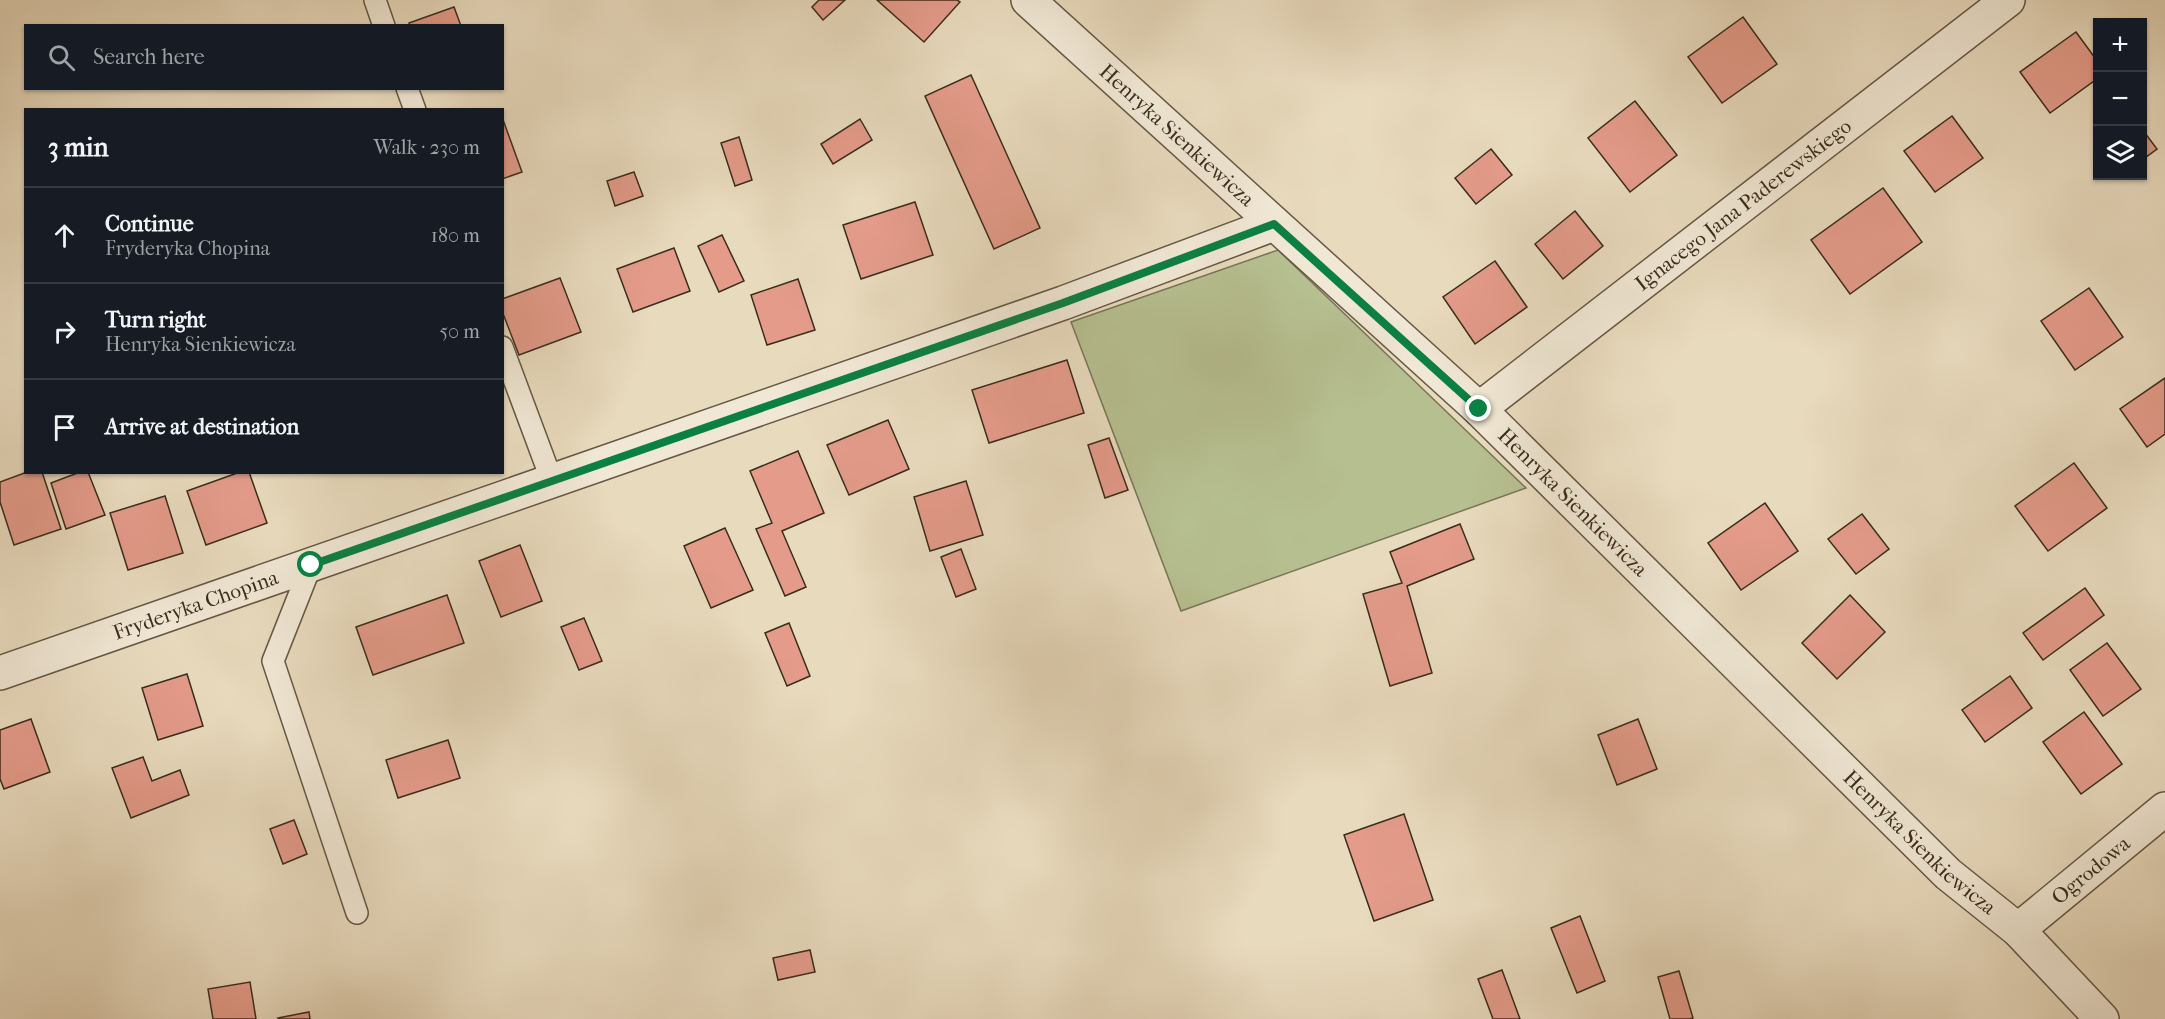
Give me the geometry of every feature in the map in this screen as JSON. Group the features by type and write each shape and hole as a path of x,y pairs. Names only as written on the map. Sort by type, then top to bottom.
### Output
{"street":[{"name":"Henryka Sienkiewicza","path":"1028,0 1479,409 1948,874 2018,930 2095,1018"},
{"name":"Ignacego Jana Paderewskiego","path":"1479,409 2008,0"},
{"name":"Fryderyka Chopina","path":"0,673 1063,303 1274,224"},
{"name":"Ogrodowa","path":"2018,930 2165,809"}],"lane":[{"path":"375,0 383,24"},
{"path":"408,90 414,108"},
{"path":"504,352 552,481"},
{"path":"311,565 273,661 357,913"}],"green space":[{"path":"1278,250 1526,488 1181,611 1071,322"}],"building":[{"path":"819,0 845,0 823,20 812,7"},
{"path":"877,0 957,0 960,2 924,42"},
{"path":"454,7 460,24 409,24"},
{"path":"1743,17 1777,64 1722,103 1688,57"},
{"path":"2076,32 2093,55 2093,82 2050,113 2020,72"},
{"path":"971,75 1040,228 994,249 925,96"},
{"path":"1635,101 1677,155 1630,192 1588,138"},
{"path":"1952,116 1983,158 1935,192 1904,151"},
{"path":"860,119 872,140 833,164 821,144"},
{"path":"504,122 522,172 504,178"},
{"path":"2147,136 2157,149 2147,156"},
{"path":"739,137 752,180 735,186 721,143"},
{"path":"1491,149 1512,175 1476,204 1455,178"},
{"path":"634,172 643,196 615,206 607,181"},
{"path":"1883,188 1922,242 1850,294 1811,240"},
{"path":"915,202 933,255 861,279 843,225"},
{"path":"1575,211 1603,246 1563,279 1535,244"},
{"path":"722,235 744,281 719,292 698,246"},
{"path":"674,248 690,291 633,312 617,269"},
{"path":"1495,261 1527,307 1475,344 1443,297"},
{"path":"560,278 581,332 519,355 504,316 504,298"},
{"path":"798,279 815,330 767,345 751,295"},
{"path":"2089,288 2123,337 2075,370 2041,321"},
{"path":"1067,360 1084,413 989,443 972,390"},
{"path":"2165,378 2165,434 2147,447 2120,409"},
{"path":"888,420 909,469 849,495 827,445"},
{"path":"1109,438 1128,490 1105,498 1088,445"},
{"path":"798,451 824,513 782,531 806,587 785,596 756,529 772,523 750,471"},
{"path":"2074,463 2107,508 2048,551 2015,506"},
{"path":"24,473 43,474 61,529 14,545 0,502 0,482"},
{"path":"75,474 89,474 105,515 66,529 51,483"},
{"path":"234,474 250,474 267,523 206,545 187,491"},
{"path":"966,481 983,535 930,551 914,497"},
{"path":"165,496 183,553 128,570 110,513"},
{"path":"1765,503 1798,551 1741,590 1708,543"},
{"path":"1862,514 1889,549 1856,574 1828,539"},
{"path":"1460,524 1474,559 1407,586 1432,673 1390,686 1363,594 1402,583 1390,552"},
{"path":"725,528 753,590 711,608 684,546"},
{"path":"520,545 542,601 501,617 479,561"},
{"path":"961,549 976,589 956,597 941,557"},
{"path":"2085,588 2104,615 2043,660 2023,633"},
{"path":"447,595 464,643 373,675 356,627"},
{"path":"1850,595 1885,632 1837,679 1802,643"},
{"path":"584,618 602,661 579,670 561,627"},
{"path":"789,623 810,676 787,686 765,633"},
{"path":"2107,643 2141,689 2103,716 2070,670"},
{"path":"187,674 203,726 158,740 142,688"},
{"path":"2010,676 2032,708 1985,742 1962,710"},
{"path":"2084,712 2122,764 2081,794 2043,742"},
{"path":"31,719 50,772 4,789 0,779 0,730"},
{"path":"1638,719 1657,769 1617,785 1598,735"},
{"path":"448,740 460,778 398,798 386,760"},
{"path":"143,757 152,781 180,770 189,795 131,818 112,768"},
{"path":"1404,814 1433,900 1374,921 1344,835"},
{"path":"294,820 307,854 283,864 270,829"},
{"path":"1580,916 1605,981 1577,993 1551,928"},
{"path":"810,950 815,972 778,980 773,958"},
{"path":"1502,970 1520,1019 1493,1019 1478,979"},
{"path":"1679,971 1693,1018 1670,1019 1658,977"},
{"path":"250,982 256,1019 213,1019 208,989"},
{"path":"309,1012 310,1019 278,1018"}],"route":[{"path":"311,565 1063,303 1274,224 1479,409"}]}
